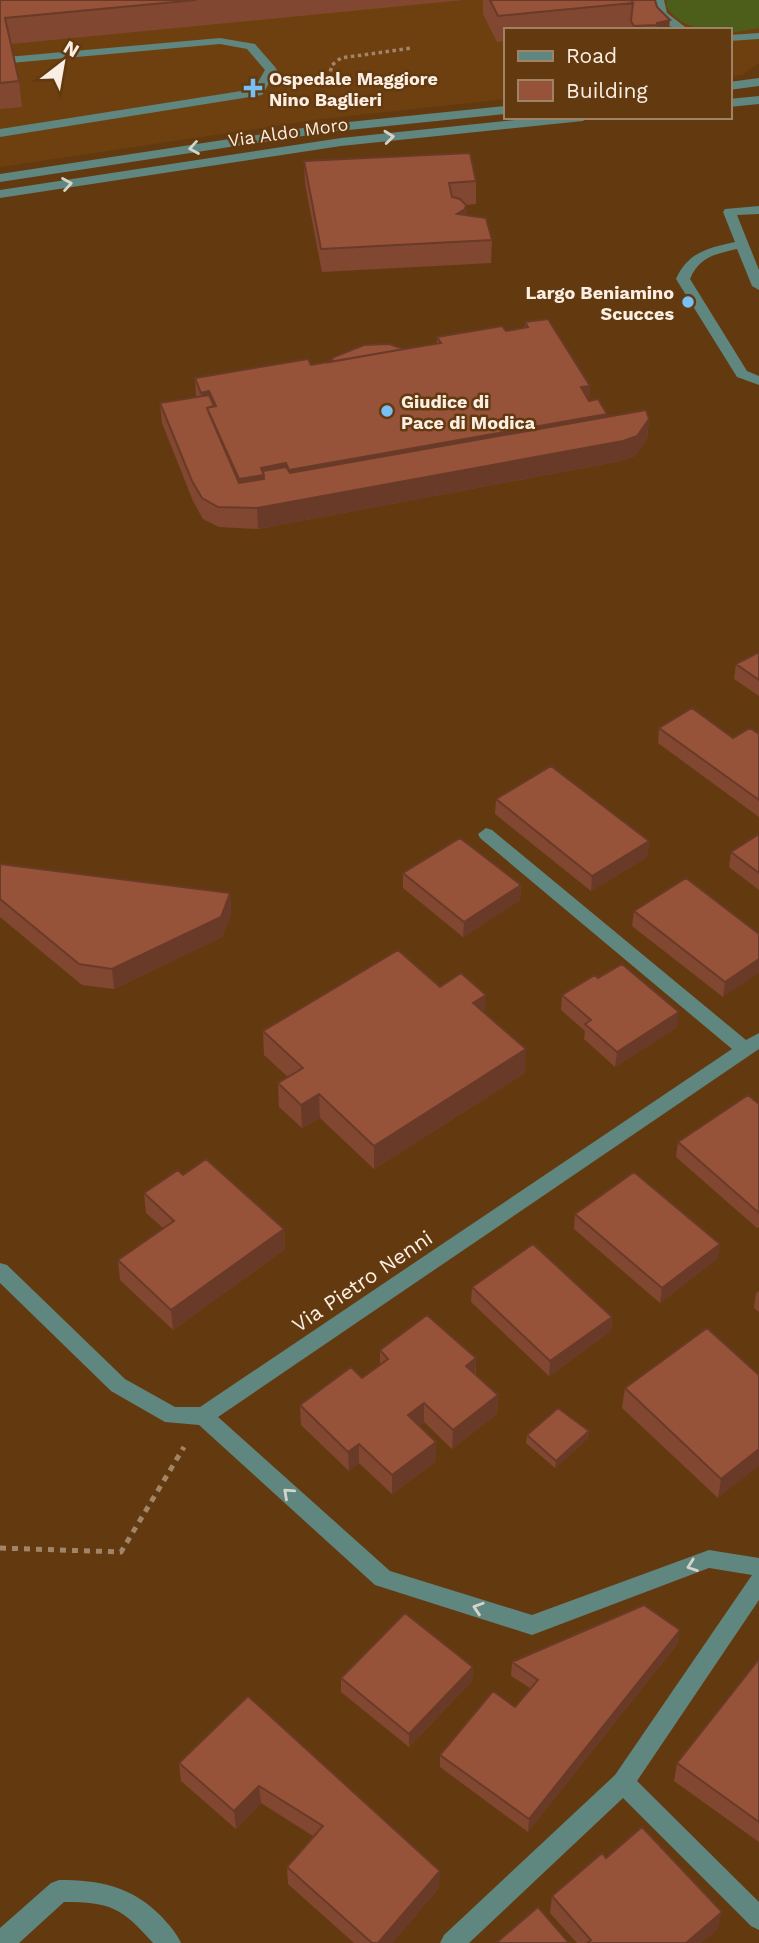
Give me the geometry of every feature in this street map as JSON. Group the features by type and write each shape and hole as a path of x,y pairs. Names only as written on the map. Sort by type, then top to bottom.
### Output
{"street":[{"path":"658,0 660,13 680,28"},
{"path":"648,16 667,20"},
{"path":"731,38 759,36"},
{"path":"0,133 258,92 271,70 251,46 220,41 12,59"},
{"path":"731,86 759,82"},
{"path":"731,103 759,100"},
{"name":"Via Aldo Moro","path":"0,178 329,128 504,110"},
{"name":"Via Aldo Moro","path":"0,194 341,142 564,119"},
{"path":"759,210 729,212 759,286"},
{"path":"742,244 705,253 688,264 684,279 742,374 759,382"},
{"path":"486,834 752,1045"},
{"name":"Via Pietro Nenni","path":"203,1416 752,1045"},
{"path":"0,1271 118,1385 172,1416 203,1416 383,1578 532,1625 709,1559 759,1567"},
{"path":"452,1943 623,1783 759,1581"},
{"path":"623,1783 759,1918"},
{"path":"1,1943 59,1891 101,1890 136,1906 169,1943"}],"path":[{"path":"327,85 332,65 341,58 412,48"},
{"path":"0,1548 121,1552 203,1416"}],"shaded area":[{"name":"Ospedale Maggiore Nino Baglieri","path":"0,0 759,0 759,63 742,75 731,76 731,28 504,28 504,99 321,119 0,167"}],"green space":[{"path":"667,0 759,0 759,28 731,33 731,28 694,27 672,14 666,6"}],"building":[{"path":"0,0 196,0 5,18 19,81 0,83"},
{"path":"490,0 631,0 633,3 498,16"},
{"path":"631,0 655,0 657,7 670,20 657,25 634,26 631,21"},
{"path":"470,153 476,181 449,183 452,197 460,199 466,205 465,209 457,214 486,218 492,240 321,249 304,161"},
{"path":"548,319 590,386 581,387 589,401 598,399 607,414 289,470 286,463 261,468 264,475 239,479 207,408 216,406 209,391 201,393 195,378 308,359 311,365 441,343 437,337 502,326 506,331 528,327 525,322"},
{"path":"389,344 404,349 330,362 334,357 364,345"},
{"path":"209,395 214,406 207,408 208,411 239,483 264,479 263,471 286,467 290,473 646,410 649,419 637,436 623,441 257,508 218,507 202,498 192,481 160,403"},
{"path":"759,652 759,680 736,664"},
{"path":"692,708 733,738 750,728 759,734 759,800 659,728"},
{"path":"551,766 649,841 592,876 496,799"},
{"path":"759,834 759,873 731,852"},
{"path":"460,838 521,885 464,922 403,873"},
{"path":"0,864 230,893 221,917 112,969 79,964 0,899"},
{"path":"686,878 759,934 759,959 725,982 634,911"},
{"path":"398,950 440,987 461,973 486,995 473,1003 526,1049 374,1146 319,1094 301,1105 278,1083 303,1068 263,1031"},
{"path":"622,964 679,1012 617,1052 585,1024 591,1020 562,995 595,975 598,978"},
{"path":"748,1095 759,1104 759,1213 678,1142"},
{"path":"206,1159 284,1229 171,1310 118,1260 174,1221 144,1193 178,1170 183,1175"},
{"path":"634,1172 720,1244 662,1288 575,1214"},
{"path":"533,1244 612,1317 550,1361 472,1287"},
{"path":"427,1315 476,1358 466,1366 498,1395 453,1430 424,1403 408,1415 436,1442 392,1475 359,1444 348,1452 300,1405 351,1367 362,1378 388,1359 380,1350"},
{"path":"707,1328 759,1375 759,1449 721,1479 625,1388"},
{"path":"558,1408 589,1431 556,1461 527,1435"},
{"path":"644,1605 680,1630 529,1819 440,1755 493,1691 515,1707 538,1680 512,1662"},
{"path":"405,1613 473,1667 409,1734 341,1678"},
{"path":"759,1659 759,1822 677,1763"},
{"path":"248,1696 440,1871 378,1943 372,1943 287,1867 323,1826 259,1786 234,1811 179,1763"},
{"path":"642,1827 722,1912 686,1943 587,1943 591,1940 552,1896 602,1853 606,1858"},
{"path":"538,1907 569,1943 496,1943"}],"place":[{"name":"Ospedale Maggiore Nino Baglieri","path":"253,88"},
{"name":"Largo Beniamino Scucces","path":"688,302"},
{"name":"Giudice di Pace di Modica","path":"387,411"}]}
